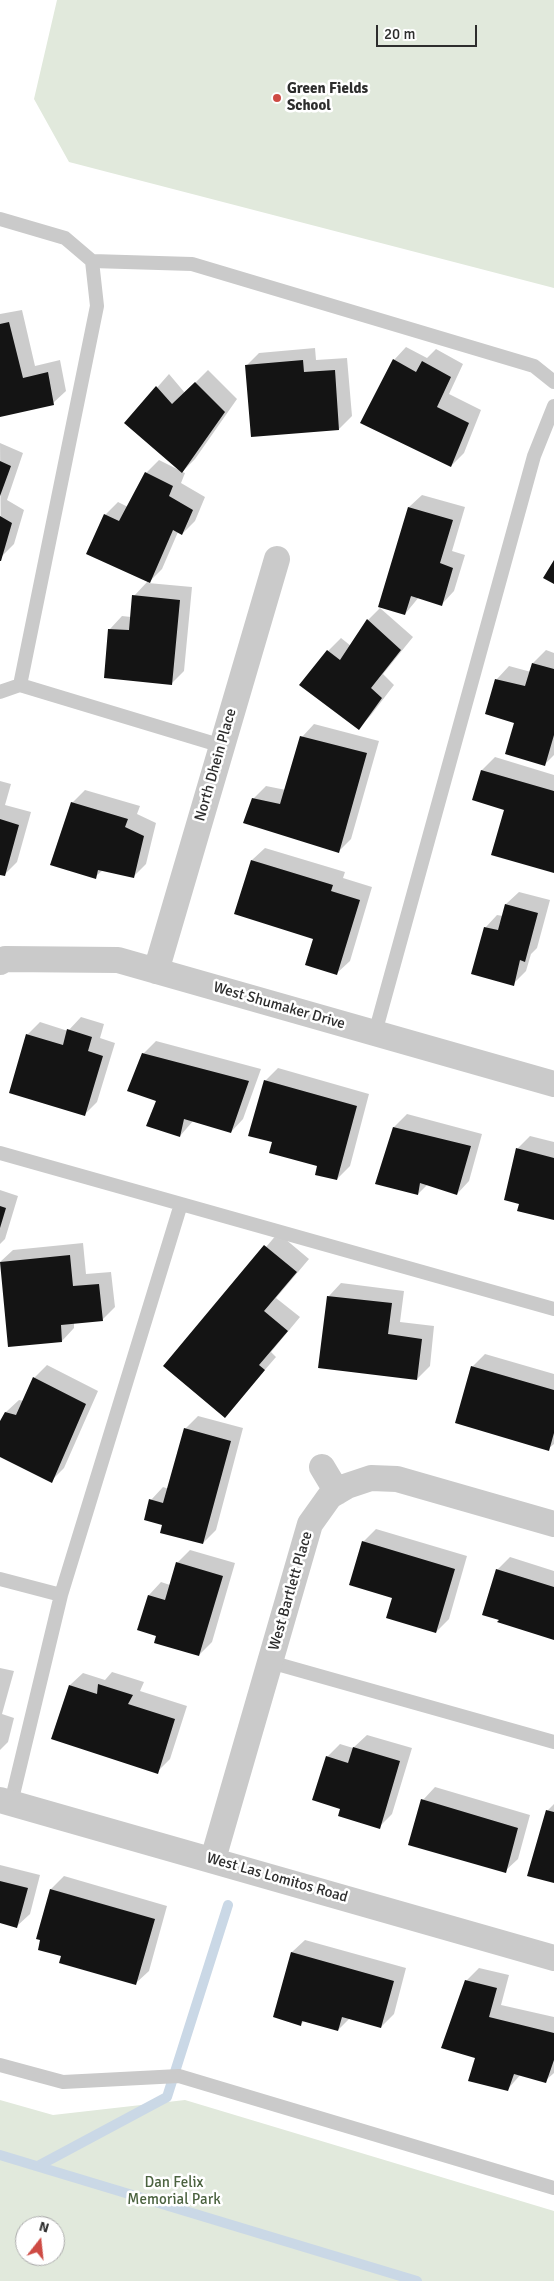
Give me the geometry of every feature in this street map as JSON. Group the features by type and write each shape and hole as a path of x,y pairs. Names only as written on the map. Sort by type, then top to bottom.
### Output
{"street":[{"name":"North Dhein Place","path":"156,971 277,559"},
{"name":"West Shumaker Drive","path":"0,962 5,960 118,960 554,1084"},
{"path":"322,1467 337,1492"},
{"name":"West Bartlett Place","path":"213,1859 310,1524 330,1496 347,1486 372,1478 396,1479 554,1524"},
{"name":"West Las Lomitos Road","path":"5,1801 554,1958"}],"lane":[{"path":"0,218 65,238 92,261 192,264 534,366 554,382"},
{"path":"20,685 96,306 92,261"},
{"path":"375,1033 534,456 554,406"},
{"path":"0,692 20,685 222,746"},
{"path":"0,1154 554,1309"},
{"path":"5,1801 61,1595 181,1204"},
{"path":"0,1579 61,1595"},
{"path":"270,1662 554,1742"},
{"path":"0,2065 63,2082 179,2076 554,2188"}],"green space":[{"name":"Green Fields School","path":"57,0 554,0 554,288 69,162 34,99"},
{"name":"Dan Felix Memorial Park","path":"0,2100 53,2115 185,2100 554,2211 554,2281 0,2281"}],"building":[{"path":"9,322 23,378 48,372 54,405 0,417 0,324"},
{"path":"393,359 416,372 422,361 451,377 437,407 469,423 451,467 360,423"},
{"path":"303,360 304,372 335,370 339,430 251,437 245,365"},
{"path":"195,382 225,412 182,473 124,423 156,386 172,404"},
{"path":"0,461 11,466 0,496"},
{"path":"145,472 173,486 169,496 193,510 182,535 173,530 150,583 86,554 104,514 119,521"},
{"path":"408,507 453,520 440,563 453,568 442,606 411,596 405,615 378,607"},
{"path":"0,516 12,523 1,561 0,561"},
{"path":"554,560 554,584 543,578"},
{"path":"132,595 180,600 172,685 104,678 108,629 129,630"},
{"path":"367,619 401,650 371,688 382,698 359,730 299,685 327,650 340,660"},
{"path":"532,663 554,669 554,735 545,766 505,754 514,723 485,714 495,679 525,686"},
{"path":"300,736 367,753 339,853 243,823 252,798 280,804"},
{"path":"481,770 554,791 554,873 491,855 504,810 472,800"},
{"path":"71,802 128,819 125,827 144,836 134,878 98,870 96,879 50,865"},
{"path":"0,819 19,825 5,876 0,875"},
{"path":"251,860 333,885 331,891 360,900 337,975 305,965 313,939 234,914"},
{"path":"505,904 538,913 525,962 520,960 514,986 471,974 484,927 498,930"},
{"path":"67,1029 92,1037 88,1051 103,1056 85,1116 9,1093 26,1034 63,1045"},
{"path":"142,1053 249,1081 231,1133 184,1119 180,1137 146,1126 156,1101 127,1091"},
{"path":"264,1080 357,1106 337,1180 315,1175 317,1166 269,1153 272,1142 248,1136"},
{"path":"393,1127 471,1146 457,1195 420,1183 418,1195 375,1184"},
{"path":"516,1148 554,1158 554,1220 517,1211 519,1204 504,1200"},
{"path":"0,1206 6,1208 0,1228"},
{"path":"264,1245 297,1272 264,1311 288,1331 259,1365 265,1370 225,1418 163,1366"},
{"path":"70,1255 73,1286 99,1284 103,1321 61,1325 62,1342 8,1347 0,1262"},
{"path":"327,1296 392,1303 388,1334 422,1339 417,1380 318,1368"},
{"path":"471,1366 554,1390 554,1433 549,1451 455,1423"},
{"path":"33,1377 86,1404 52,1483 0,1457 0,1421 5,1412 16,1415"},
{"path":"184,1428 231,1441 203,1544 160,1533 162,1525 144,1520 149,1499 163,1503"},
{"path":"362,1541 455,1569 436,1633 386,1618 392,1598 349,1585"},
{"path":"176,1562 223,1576 199,1656 154,1643 156,1636 137,1630 148,1595 165,1600"},
{"path":"496,1569 554,1587 554,1640 497,1622 499,1620 482,1615"},
{"path":"98,1684 133,1695 128,1704 175,1719 158,1774 51,1739 69,1685 97,1694"},
{"path":"353,1747 400,1761 380,1829 338,1816 340,1809 312,1800 326,1756 348,1763"},
{"path":"421,1799 518,1828 506,1873 408,1845"},
{"path":"546,1810 554,1812 554,1883 527,1876"},
{"path":"0,1881 28,1888 17,1928 0,1923"},
{"path":"50,1889 155,1919 136,1985 59,1963 61,1956 38,1950 40,1940 36,1939"},
{"path":"291,1952 394,1981 381,2028 342,2017 338,2031 302,2021 301,2026 273,2017"},
{"path":"465,1980 497,1988 489,2017 554,2033 554,2060 546,2083 514,2074 508,2091 468,2081 475,2058 441,2048"}],"waterway":[{"path":"38,2166 167,2097 228,1905"},
{"path":"0,2155 417,2281"}],"place":[{"name":"Green Fields School","path":"277,98"}]}
